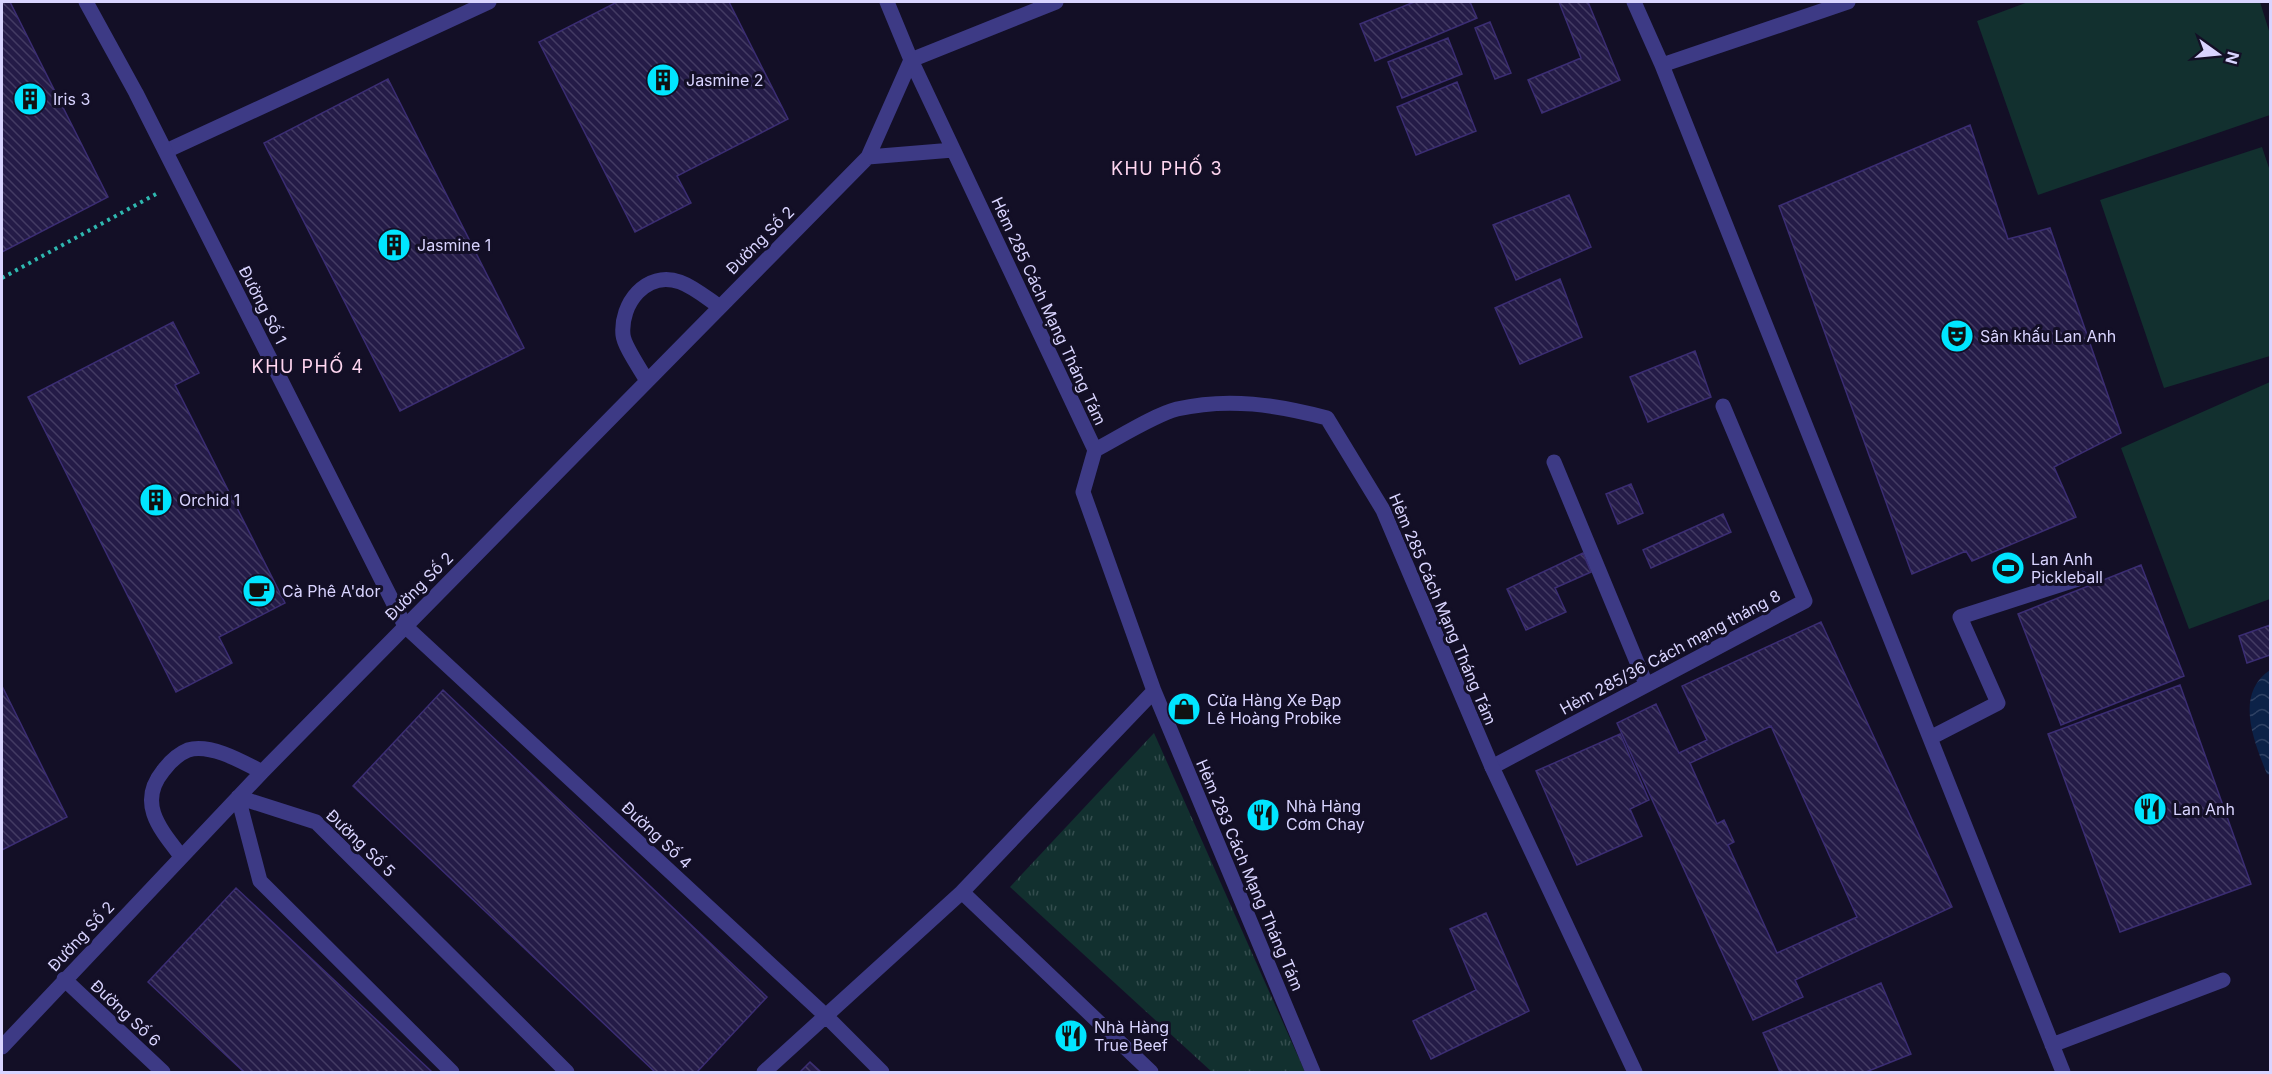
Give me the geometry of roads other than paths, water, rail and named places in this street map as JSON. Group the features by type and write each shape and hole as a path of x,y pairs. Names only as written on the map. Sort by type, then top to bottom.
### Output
{"street":[{"name":"Đường Số 1","path":"86,2 181,180 405,626"},
{"path":"166,152 489,2"},
{"name":"Hẻm 285 Cách Mạng Tháng Tám","path":"887,2 911,60 1095,450 1176,409 1238,402 1276,405 1327,418 1383,510 1492,767 1635,1072"},
{"path":"911,60 1056,2"},
{"path":"1634,2 1662,65 2063,1072"},
{"path":"1662,65 1848,2"},
{"name":"Đường Số 2","path":"2,1047 262,772 868,157 911,60"},
{"path":"868,157 953,150"},
{"path":"646,381 623,337 627,307 639,288 658,281 679,282 720,307"},
{"name":"Hẻm 285/36 Cách mạng tháng 8","path":"1492,767 1805,602 1723,406"},
{"name":"Hẻm 283 Cách Mạng Tháng Tám","path":"1095,450 1083,492 1154,691 1313,1072"},
{"path":"1554,462 1646,684"},
{"path":"1930,738 1998,703 1960,617 2081,578"},
{"name":"Đường Số 4","path":"405,626 826,1016 882,1072"},
{"path":"764,1072 962,892 1154,691"},
{"path":"181,856 158,824 150,801 155,781 171,761 188,750 213,751 235,758 262,772"},
{"path":"238,797 260,881 452,1072"},
{"name":"Đường Số 5","path":"238,797 316,822 567,1072"},
{"path":"962,892 1151,1072"},
{"name":"Đường Số 6","path":"64,979 163,1072"},
{"path":"2052,1045 2223,980"}],"water":[{"path":"2270,670 2270,775 2267,774 2257,748 2250,719 2250,705 2259,680"}],"place":[{"name":"Jasmine 2","path":"663,80"},
{"name":"Iris 3","path":"30,99"},
{"name":"Jasmine 1","path":"394,245"},
{"name":"Sân khấu Lan Anh","path":"1957,336"},
{"name":"Orchid 1","path":"156,500"},
{"name":"Lan Anh Pickleball","path":"2008,568"},
{"name":"Cà Phê A'dor","path":"259,591"},
{"name":"Cửa Hàng Xe Đạp Lê Hoàng Probike","path":"1184,709"},
{"name":"Lan Anh","path":"2150,809"},
{"name":"Nhà Hàng Cơm Chay","path":"1263,815"},
{"name":"Nhà Hàng True Beef","path":"1071,1036"}],"district":[{"name":"KHU PHỐ 3","path":"1167,169"},
{"name":"KHU PHỐ 4","path":"308,367"}]}
